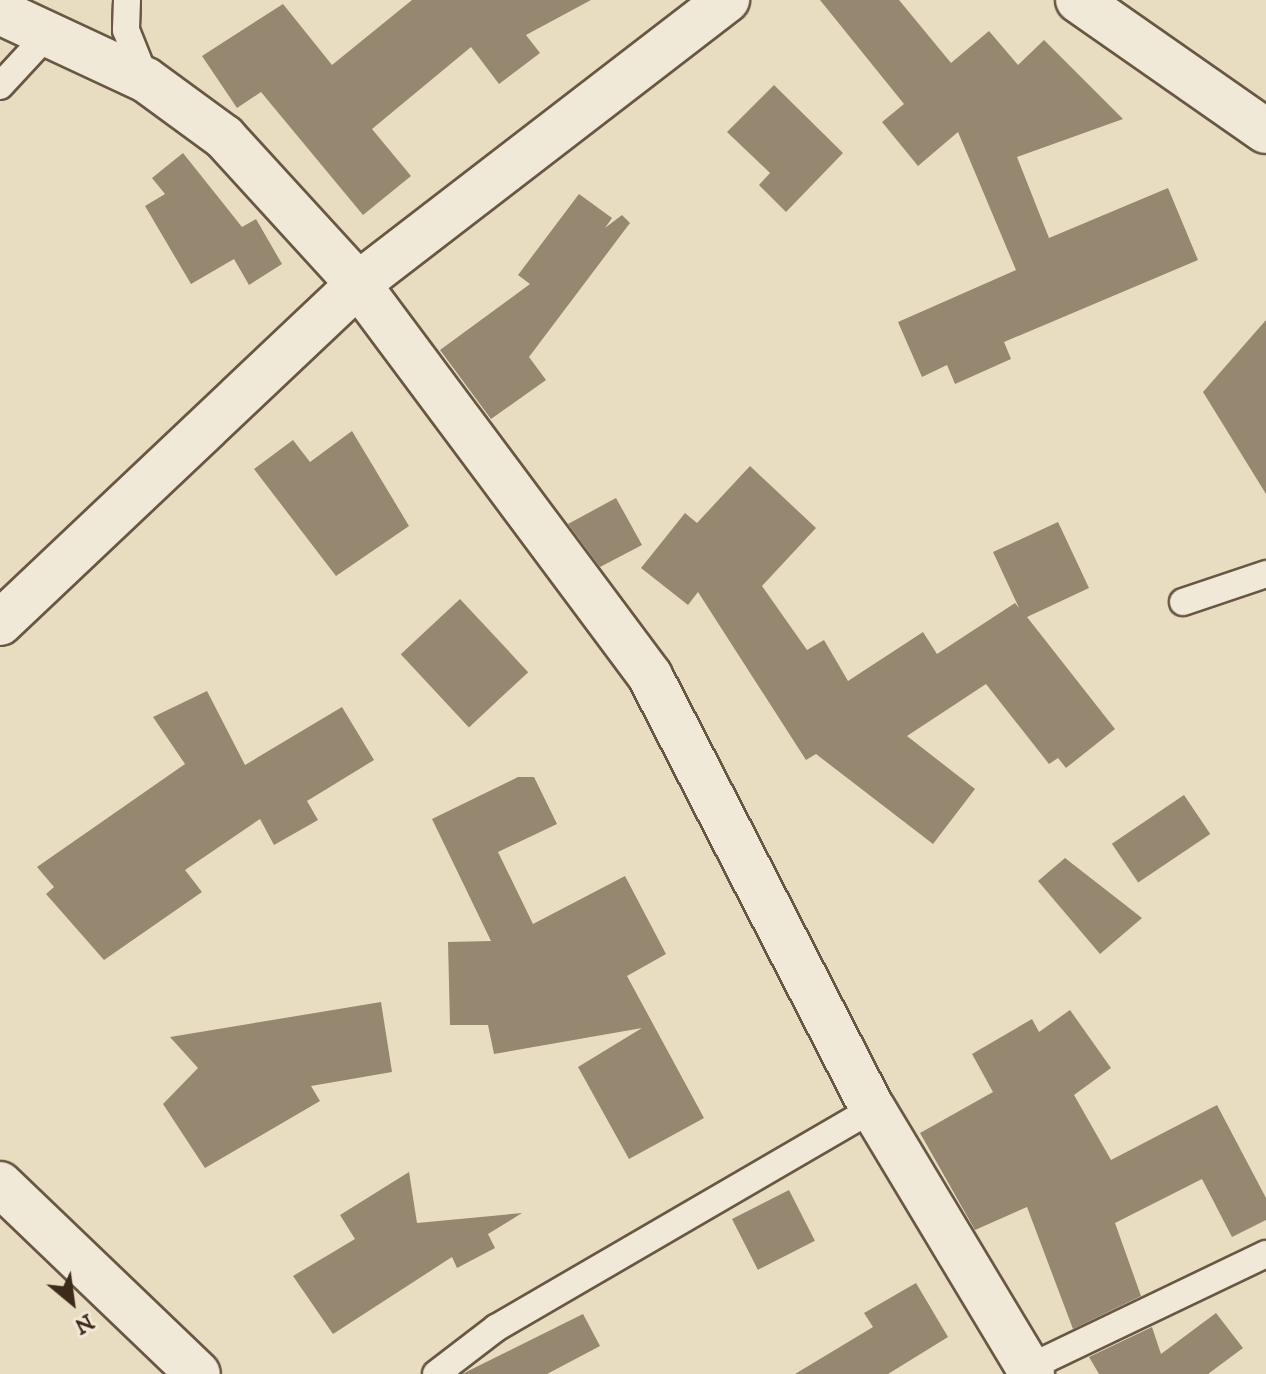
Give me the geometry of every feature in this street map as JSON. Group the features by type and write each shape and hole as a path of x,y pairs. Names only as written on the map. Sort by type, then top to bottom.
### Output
{"street":[{"path":"0,623 358,284 727,0"},
{"path":"1078,0 1266,131"},
{"path":"0,12 146,80 224,137 358,284 650,676 873,1109 1030,1371"},
{"path":"0,1184 198,1374"}],"lane":[{"path":"127,0 126,30 146,80"},
{"path":"0,86 48,34"},
{"path":"1183,602 1266,574"},
{"path":"436,1374 496,1328 873,1109"},
{"path":"1030,1371 1266,1254"}],"building":[{"path":"412,0 591,0 526,35 540,53 499,84 471,47 372,129 411,176 363,215 261,92 237,108 202,56 283,4 332,65"},
{"path":"820,0 899,0 951,63 989,31 1018,65 1044,40 1123,119 1017,157 1049,238 1168,188 1198,260 1004,342 1011,359 955,384 947,365 922,377 898,322 1016,270 958,132 918,166 882,122 904,104"},
{"path":"774,85 843,153 786,212 759,185 770,173 727,132"},
{"path":"183,153 242,227 256,219 282,264 249,285 234,259 191,284 145,206 165,194 152,178"},
{"path":"579,194 612,218 605,228 622,215 630,223 529,357 546,380 491,419 440,350 530,284 518,275"},
{"path":"1266,320 1266,494 1203,392"},
{"path":"352,431 409,526 336,576 254,469 293,440 310,462"},
{"path":"750,466 816,528 762,586 807,650 824,640 848,681 923,632 937,654 1015,603 1019,608 993,552 1058,522 1089,588 1027,617 1115,729 1066,768 1058,758 1049,764 986,684 907,736 975,789 933,844 816,754 806,760 698,592 688,605 641,568 685,513 697,523"},
{"path":"616,498 642,545 600,567 568,524"},
{"path":"460,599 528,672 469,727 401,654"},
{"path":"207,691 245,765 342,707 374,760 307,801 318,820 274,845 260,819 185,870 202,892 104,960 46,894 54,887 37,867 185,764 153,717"},
{"path":"518,777 534,777 557,824 498,852 533,924 625,876 666,954 627,976 704,1118 629,1159 578,1067 642,1028 494,1054 488,1025 450,1025 448,942 491,941 432,819"},
{"path":"1184,795 1210,834 1138,883 1112,844"},
{"path":"1065,858 1142,918 1100,954 1038,881"},
{"path":"381,1002 392,1072 311,1086 320,1101 205,1168 163,1104 198,1068 170,1037"},
{"path":"1070,1010 1111,1068 1074,1095 1111,1160 1217,1105 1266,1198 1266,1220 1232,1237 1202,1179 1115,1223 1141,1296 1073,1329 1027,1207 975,1230 920,1133 993,1092 972,1054 1032,1019 1039,1032"},
{"path":"409,1172 417,1223 522,1213 488,1234 495,1248 457,1268 452,1257 333,1334 293,1276 355,1239 340,1215"},
{"path":"789,1190 815,1241 758,1270 732,1219"},
{"path":"916,1283 948,1337 888,1374 795,1374 873,1327 864,1313"},
{"path":"1216,1313 1243,1348 1208,1374 1099,1374 1089,1357 1152,1327 1161,1354"},
{"path":"583,1314 600,1346 547,1374 462,1374"}]}
